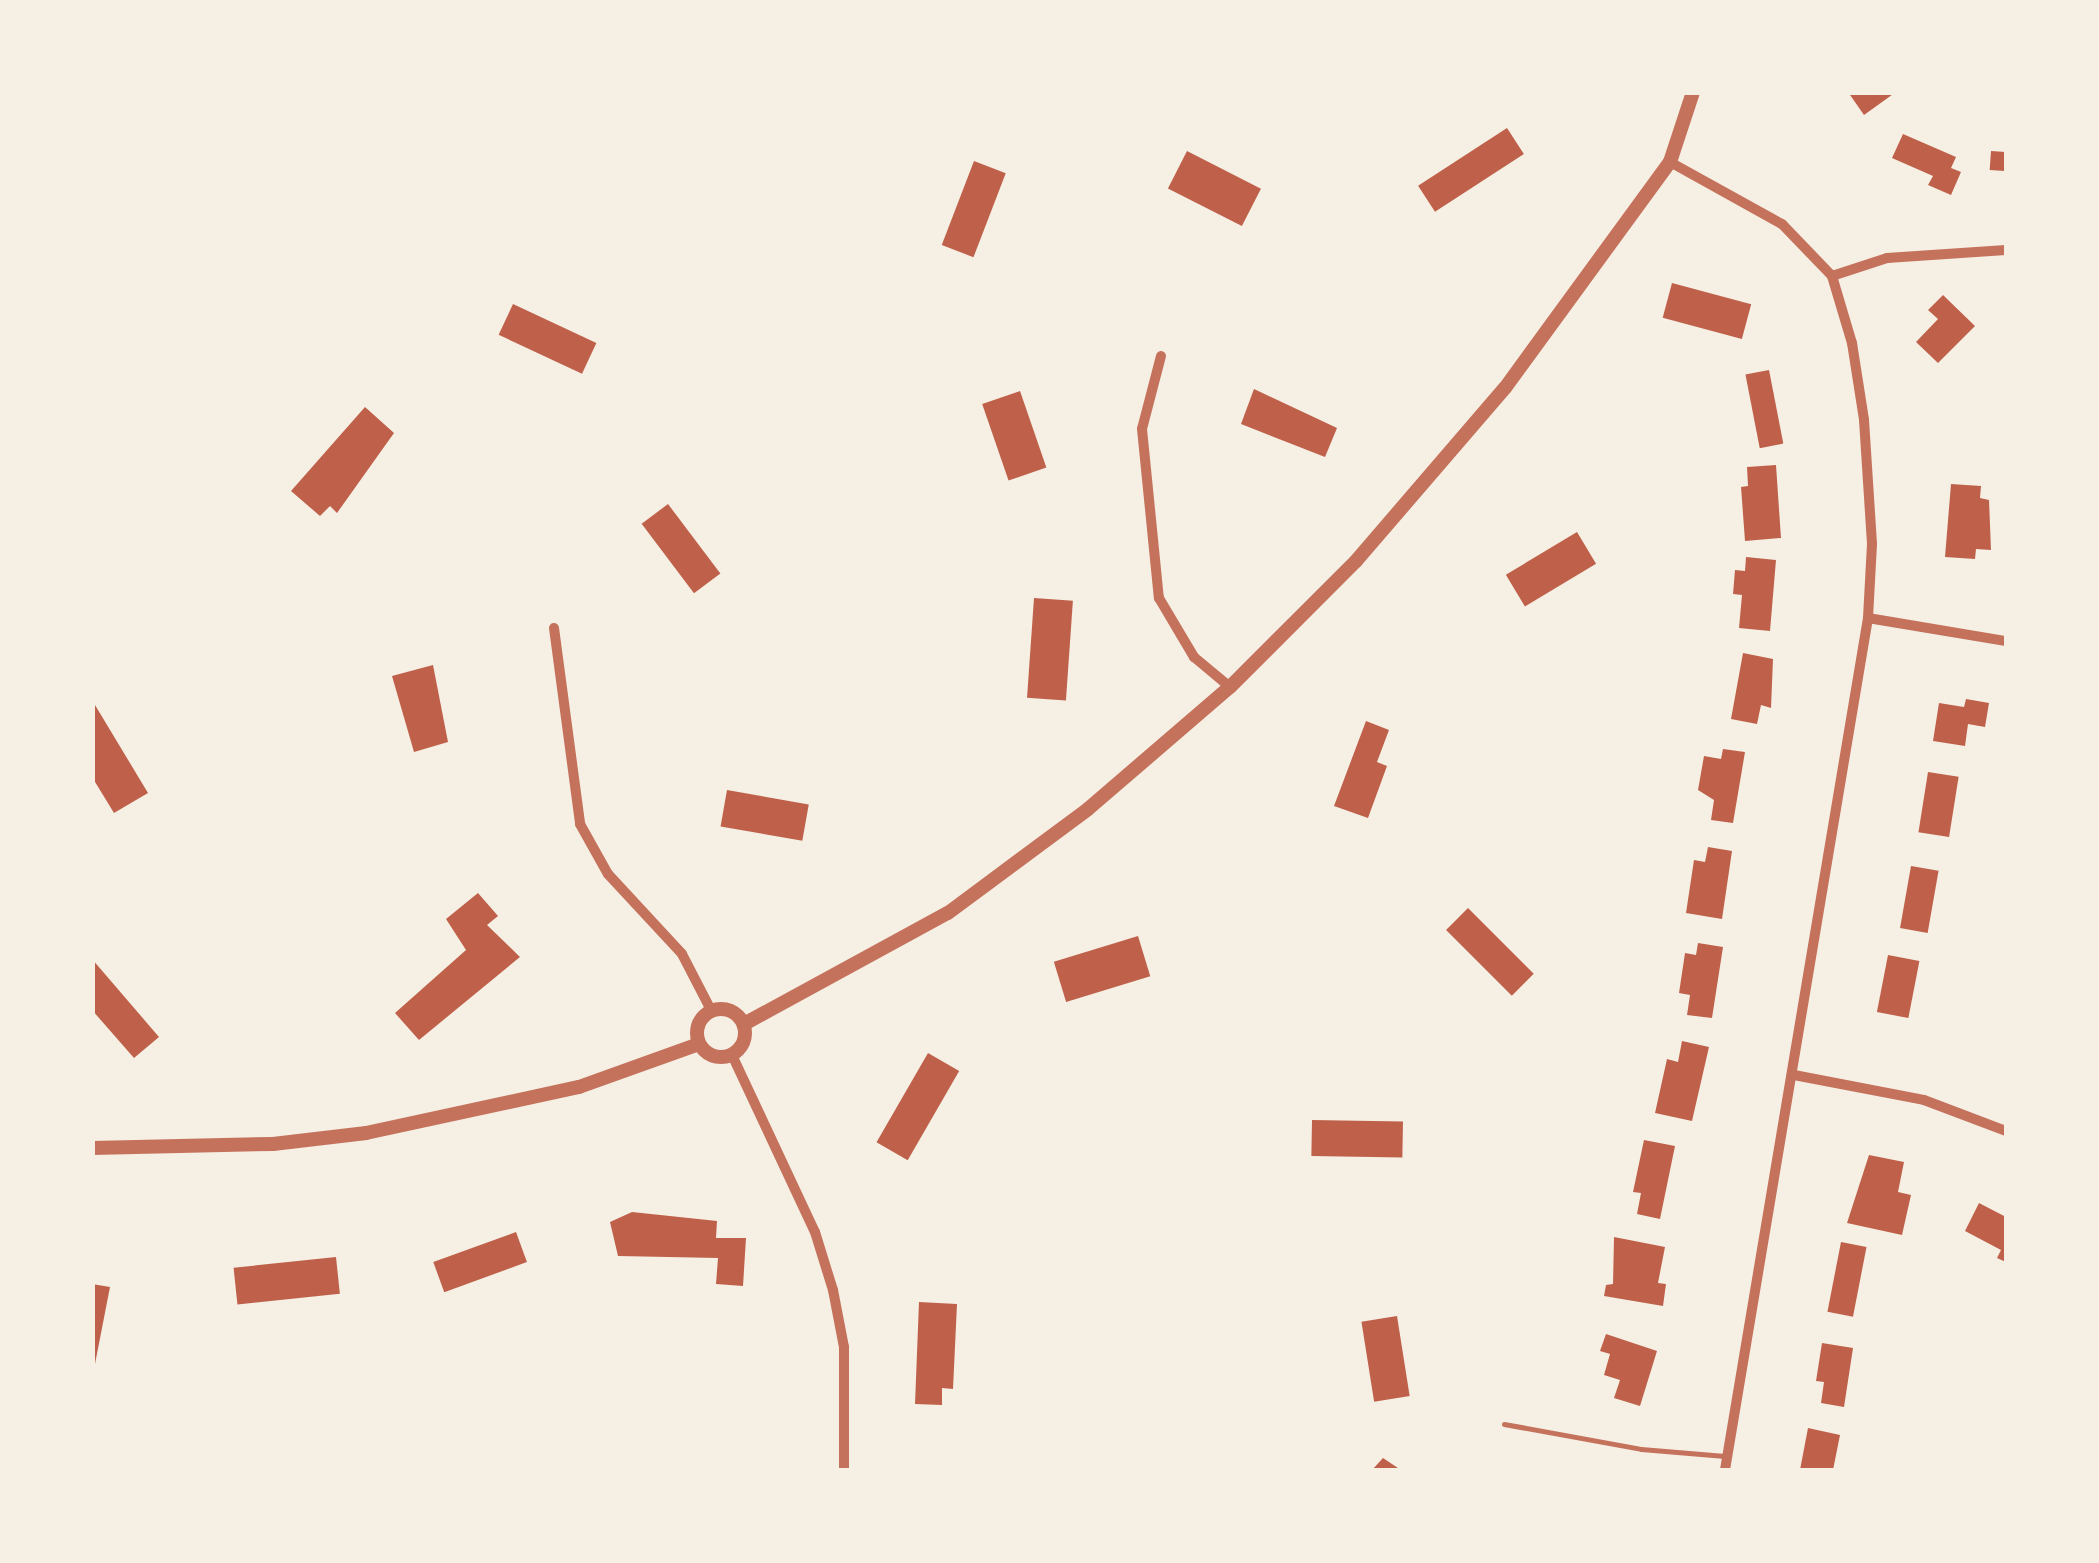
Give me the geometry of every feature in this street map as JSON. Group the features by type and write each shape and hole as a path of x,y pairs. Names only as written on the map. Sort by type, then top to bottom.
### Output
{"street":[{"path":"744,1024 948,913 1088,809 1230,687 1356,560 1505,388 1670,162 1694,92"},
{"path":"1670,162 1782,224 1832,276 1852,343 1864,420 1868,618 1725,1470"},
{"path":"1832,276 1887,258 2006,250"},
{"path":"1161,356 1142,429 1159,598 1194,657 1230,687"},
{"path":"1868,618 2006,641"},
{"path":"554,628 580,824 608,874 682,954 711,1010"},
{"path":"711,1010 734,1012 744,1024 745,1038 732,1055 710,1054 699,1044 699,1021 711,1010"},
{"path":"92,1148 273,1144 366,1133 579,1086 699,1044"},
{"path":"732,1055 813,1229 834,1290 844,1347 844,1470"},
{"path":"1794,1075 1924,1100 2006,1130"}],"lane":[{"path":"249,92 315,92"},
{"path":"1504,1424 1641,1449 1728,1456"}],"building":[{"path":"1848,92 1896,92 1864,115"},
{"path":"1507,128 1524,154 1435,212 1418,186"},
{"path":"1903,134 1956,157 1951,168 1961,172 1951,195 1928,185 1933,176 1892,158"},
{"path":"1187,151 1261,189 1242,226 1168,188"},
{"path":"1991,151 2006,152 2005,171 1990,170"},
{"path":"974,161 1006,173 973,257 942,245"},
{"path":"1672,283 1751,304 1742,339 1663,318"},
{"path":"1943,295 1975,326 1938,363 1916,342 1938,319 1928,310"},
{"path":"513,304 596,343 582,374 499,335"},
{"path":"1769,370 1783,444 1760,448 1745,375"},
{"path":"1254,389 1337,428 1325,457 1241,424"},
{"path":"1020,391 1046,468 1009,481 982,404"},
{"path":"365,407 394,433 337,513 330,506 320,516 291,491"},
{"path":"1776,465 1781,538 1745,541 1741,487 1748,486 1747,467"},
{"path":"1951,484 1981,486 1980,498 1989,500 1991,550 1976,549 1975,559 1945,557"},
{"path":"668,504 720,573 694,593 642,524"},
{"path":"1577,532 1596,564 1525,606 1506,575"},
{"path":"1746,557 1776,560 1770,631 1739,628 1742,595 1733,594 1735,570 1745,571"},
{"path":"1034,598 1073,601 1066,700 1027,698"},
{"path":"1743,653 1773,659 1771,708 1761,705 1757,724 1731,719"},
{"path":"433,665 448,742 414,752 392,676"},
{"path":"1966,699 1989,703 1985,727 1968,724 1965,746 1933,741 1939,703 1964,707"},
{"path":"92,700 148,793 114,813 92,777"},
{"path":"1366,721 1389,730 1377,762 1387,766 1368,818 1334,806"},
{"path":"1723,749 1745,752 1733,823 1711,820 1714,800 1698,790 1704,756 1721,759"},
{"path":"1928,772 1959,777 1949,837 1918,832"},
{"path":"727,790 809,804 802,841 721,826"},
{"path":"1708,847 1732,851 1722,919 1686,913 1694,860 1705,862"},
{"path":"1911,866 1939,871 1928,933 1900,928"},
{"path":"478,893 498,916 487,925 520,957 419,1040 395,1013 466,950 446,919"},
{"path":"1468,908 1534,974 1512,996 1446,930"},
{"path":"1138,936 1150,976 1066,1002 1054,962"},
{"path":"1698,943 1723,947 1712,1018 1687,1015 1690,995 1679,993 1685,953 1696,955"},
{"path":"1888,955 1919,961 1908,1018 1877,1012"},
{"path":"92,959 159,1037 134,1058 92,1010"},
{"path":"1682,1041 1709,1047 1692,1121 1655,1113 1667,1059 1678,1062"},
{"path":"928,1053 959,1071 908,1160 876,1142"},
{"path":"1312,1120 1403,1122 1402,1158 1311,1156"},
{"path":"1644,1140 1675,1146 1660,1219 1637,1214 1641,1193 1633,1192"},
{"path":"1869,1155 1904,1162 1898,1192 1911,1195 1902,1235 1847,1223"},
{"path":"1979,1203 2006,1217 2006,1262 1997,1258 2001,1250 1965,1231"},
{"path":"632,1212 717,1221 716,1238 746,1238 743,1286 716,1284 718,1258 618,1256 610,1222"},
{"path":"516,1232 527,1262 444,1292 433,1262"},
{"path":"1614,1237 1665,1247 1658,1283 1666,1284 1663,1306 1604,1296 1606,1285 1613,1284"},
{"path":"1841,1242 1867,1247 1853,1317 1827,1312"},
{"path":"336,1257 340,1294 237,1305 234,1268"},
{"path":"92,1284 110,1287 94,1369 92,1369"},
{"path":"919,1302 957,1304 953,1389 942,1388 942,1405 915,1404"},
{"path":"1397,1316 1410,1396 1374,1402 1361,1322"},
{"path":"1606,1334 1657,1351 1640,1406 1614,1398 1620,1380 1604,1375 1610,1354 1600,1351"},
{"path":"1822,1343 1853,1348 1844,1407 1821,1403 1824,1382 1816,1381"},
{"path":"1808,1428 1840,1435 1833,1470 1800,1470"},
{"path":"1383,1458 1401,1470 1372,1470"}]}
